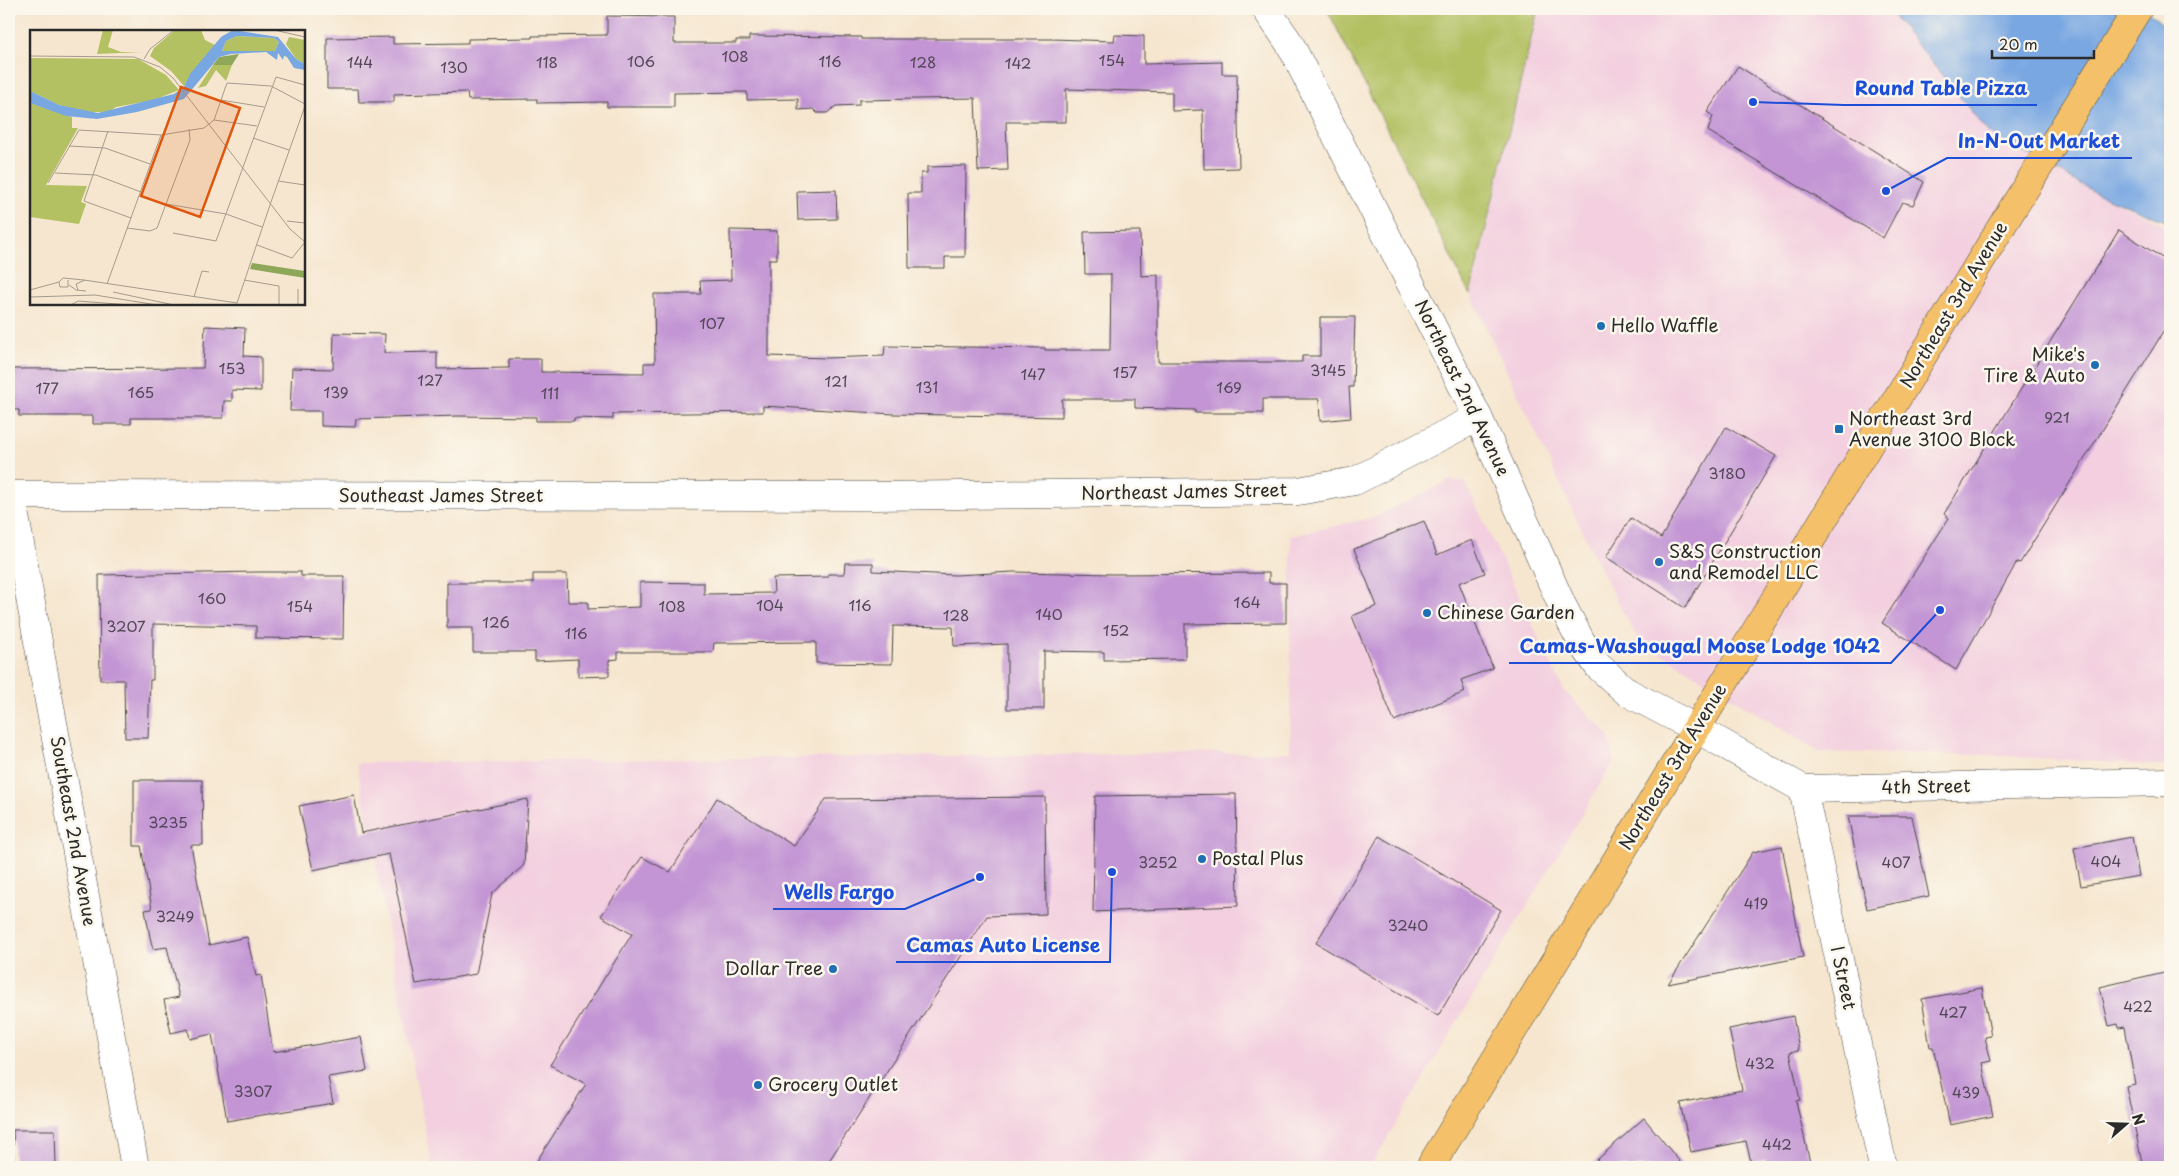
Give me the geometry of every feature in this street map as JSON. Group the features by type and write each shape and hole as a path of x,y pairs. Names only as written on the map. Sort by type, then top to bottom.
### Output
{"main road":[{"name":"Northeast 3rd Avenue","path":"1430,1167 2006,219 2138,9"}],"street":[{"name":"Northeast 2nd Avenue","path":"1266,9 1290,44 1478,417 1562,604 1581,641 1598,666 1627,692 1697,729"},
{"name":"Northeast James Street","path":"873,496 1298,491 1355,481 1478,417"},
{"name":"Southeast James Street","path":"10,495 873,496"},
{"name":"Southeast 2nd Avenue","path":"10,495 135,1167"},
{"path":"1697,729 1802,789"},
{"name":"4th Street","path":"1802,789 2170,782"},
{"name":"I Street","path":"1802,789 1883,1167"}],"shaded area":[{"path":"1538,9 1888,9 1989,133 2098,194 2170,227 2170,766 1988,755 1819,752 1638,639 1602,573 1471,295"},
{"path":"1450,480 1465,482 1564,691 1609,735 1614,761 1370,1167 432,1167 357,763 1290,752 1291,536 1375,517"}],"green space":[{"path":"1327,9 1538,9 1470,295"}],"water":[{"path":"1888,9 2144,9 2170,30 2170,223 2098,194 1989,133"}],"building":[{"path":"607,16 674,17 674,43 736,43 736,40 749,40 749,36 1114,41 1115,35 1144,36 1144,64 1222,62 1222,74 1237,74 1239,168 1204,169 1203,110 1172,111 1172,92 1066,89 1066,122 1006,122 1008,170 978,171 975,98 859,100 859,105 836,106 827,113 817,113 813,109 798,110 798,99 747,100 747,92 674,93 674,107 607,107 607,102 537,103 537,99 468,100 467,92 394,94 394,102 359,102 358,89 327,89 327,38 393,37 393,44 468,43 468,39 532,38 532,36 607,35"},
{"path":"1738,66 1924,182 1913,205 1902,202 1883,238 1708,131 1713,116 1707,112"},
{"path":"966,166 965,257 945,257 945,268 909,268 908,193 921,193 921,173 927,173 927,167"},
{"path":"836,190 837,219 798,220 797,191"},
{"path":"730,230 777,231 777,259 769,259 769,356 826,358 884,356 885,346 1110,350 1111,274 1085,274 1084,232 1140,231 1141,276 1158,275 1158,362 1302,362 1302,356 1320,356 1320,317 1355,317 1353,387 1349,387 1351,418 1320,421 1319,399 1263,399 1263,413 1195,413 1195,410 1135,408 1135,399 1062,399 1062,417 894,414 763,406 763,412 613,414 613,419 574,418 574,421 536,421 536,417 458,416 356,419 355,427 321,426 321,411 290,411 292,368 333,369 334,333 385,334 384,353 437,352 437,369 509,368 509,359 541,359 541,372 644,373 644,363 655,363 654,294 701,294 700,281 731,280"},
{"path":"2119,230 2170,263 2170,321 2020,563 2017,562 1956,670 1882,623 1949,518 1944,514"},
{"path":"205,326 245,328 244,356 261,357 261,391 232,390 232,401 224,401 223,418 131,418 131,424 93,424 93,416 19,416 19,410 9,410 9,369 203,368"},
{"path":"1726,427 1776,456 1685,608 1606,557 1631,518 1661,538"},
{"path":"1424,521 1437,555 1472,540 1485,573 1459,583 1493,668 1461,680 1465,692 1394,721 1352,616 1377,606 1354,549"},
{"path":"845,563 873,563 873,571 955,575 1013,572 1113,574 1269,573 1269,583 1286,583 1286,623 1185,624 1185,659 1104,660 1104,652 1044,651 1044,709 1007,709 1007,644 954,646 953,627 893,626 892,664 816,663 816,642 714,643 713,652 618,652 618,659 609,660 609,676 578,677 578,659 535,661 535,652 473,652 473,628 447,628 447,583 533,583 533,574 567,574 568,602 588,602 588,609 640,607 640,582 704,583 704,594 774,593 773,578 828,577 828,574 844,574"},
{"path":"301,572 301,576 344,576 343,639 256,638 256,626 153,624 153,680 150,680 148,738 125,738 124,680 100,680 99,575"},
{"path":"134,780 202,780 203,845 191,845 209,945 247,937 256,976 261,975 273,1052 361,1037 367,1071 328,1077 333,1103 227,1121 212,1034 190,1039 188,1029 171,1033 164,1000 179,997 167,947 153,949 150,937 145,910 152,909 141,846 134,846"},
{"path":"1236,794 1238,906 1093,912 1095,796"},
{"path":"354,795 361,833 528,799 524,865 492,894 476,974 416,984 389,854 313,870 299,806"},
{"path":"1045,797 1046,914 987,916 825,1167 533,1167 586,1084 550,1065 632,934 601,916 642,857 670,872 717,798 794,846 826,799"},
{"path":"1848,816 1912,816 1929,896 1867,909"},
{"path":"1379,836 1501,910 1438,1016 1316,943"},
{"path":"2132,837 2139,876 2081,886 2074,848"},
{"path":"1782,846 1803,957 1668,984 1753,852"},
{"path":"2164,972 2170,999 2170,1167 2143,1167 2126,1086 2135,1084 2125,1027 2119,1028 2118,1024 2109,1026 2100,987"},
{"path":"1982,988 1991,1036 1985,1037 1991,1061 1982,1063 1993,1116 1950,1125 1933,1047 1930,1047 1922,999"},
{"path":"1793,1016 1799,1050 1790,1052 1800,1100 1796,1101 1811,1167 1767,1167 1766,1160 1751,1163 1746,1141 1691,1152 1680,1103 1742,1090 1729,1029"},
{"path":"1644,1118 1684,1167 1589,1167"},
{"path":"13,1130 55,1130 56,1167 14,1167"}],"place":[{"name":"Round Table Pizza","path":"1753,102"},
{"name":"In-N-Out Market","path":"1886,191"},
{"name":"Hello Waffle","path":"1601,326"},
{"name":"Mike's Tire & Auto","path":"2095,365"},
{"name":"Northeast 3rd Avenue 3100 Block","path":"1839,429"},
{"name":"S&S Construction and Remodel LLC","path":"1659,562"},
{"name":"Camas-Washougal Moose Lodge 1042","path":"1940,610"},
{"name":"Chinese Garden","path":"1427,613"},
{"name":"Postal Plus","path":"1202,859"},
{"name":"Camas Auto License","path":"1112,872"},
{"name":"Wells Fargo","path":"980,877"},
{"name":"Dollar Tree","path":"833,969"},
{"name":"Grocery Outlet","path":"758,1085"}]}
